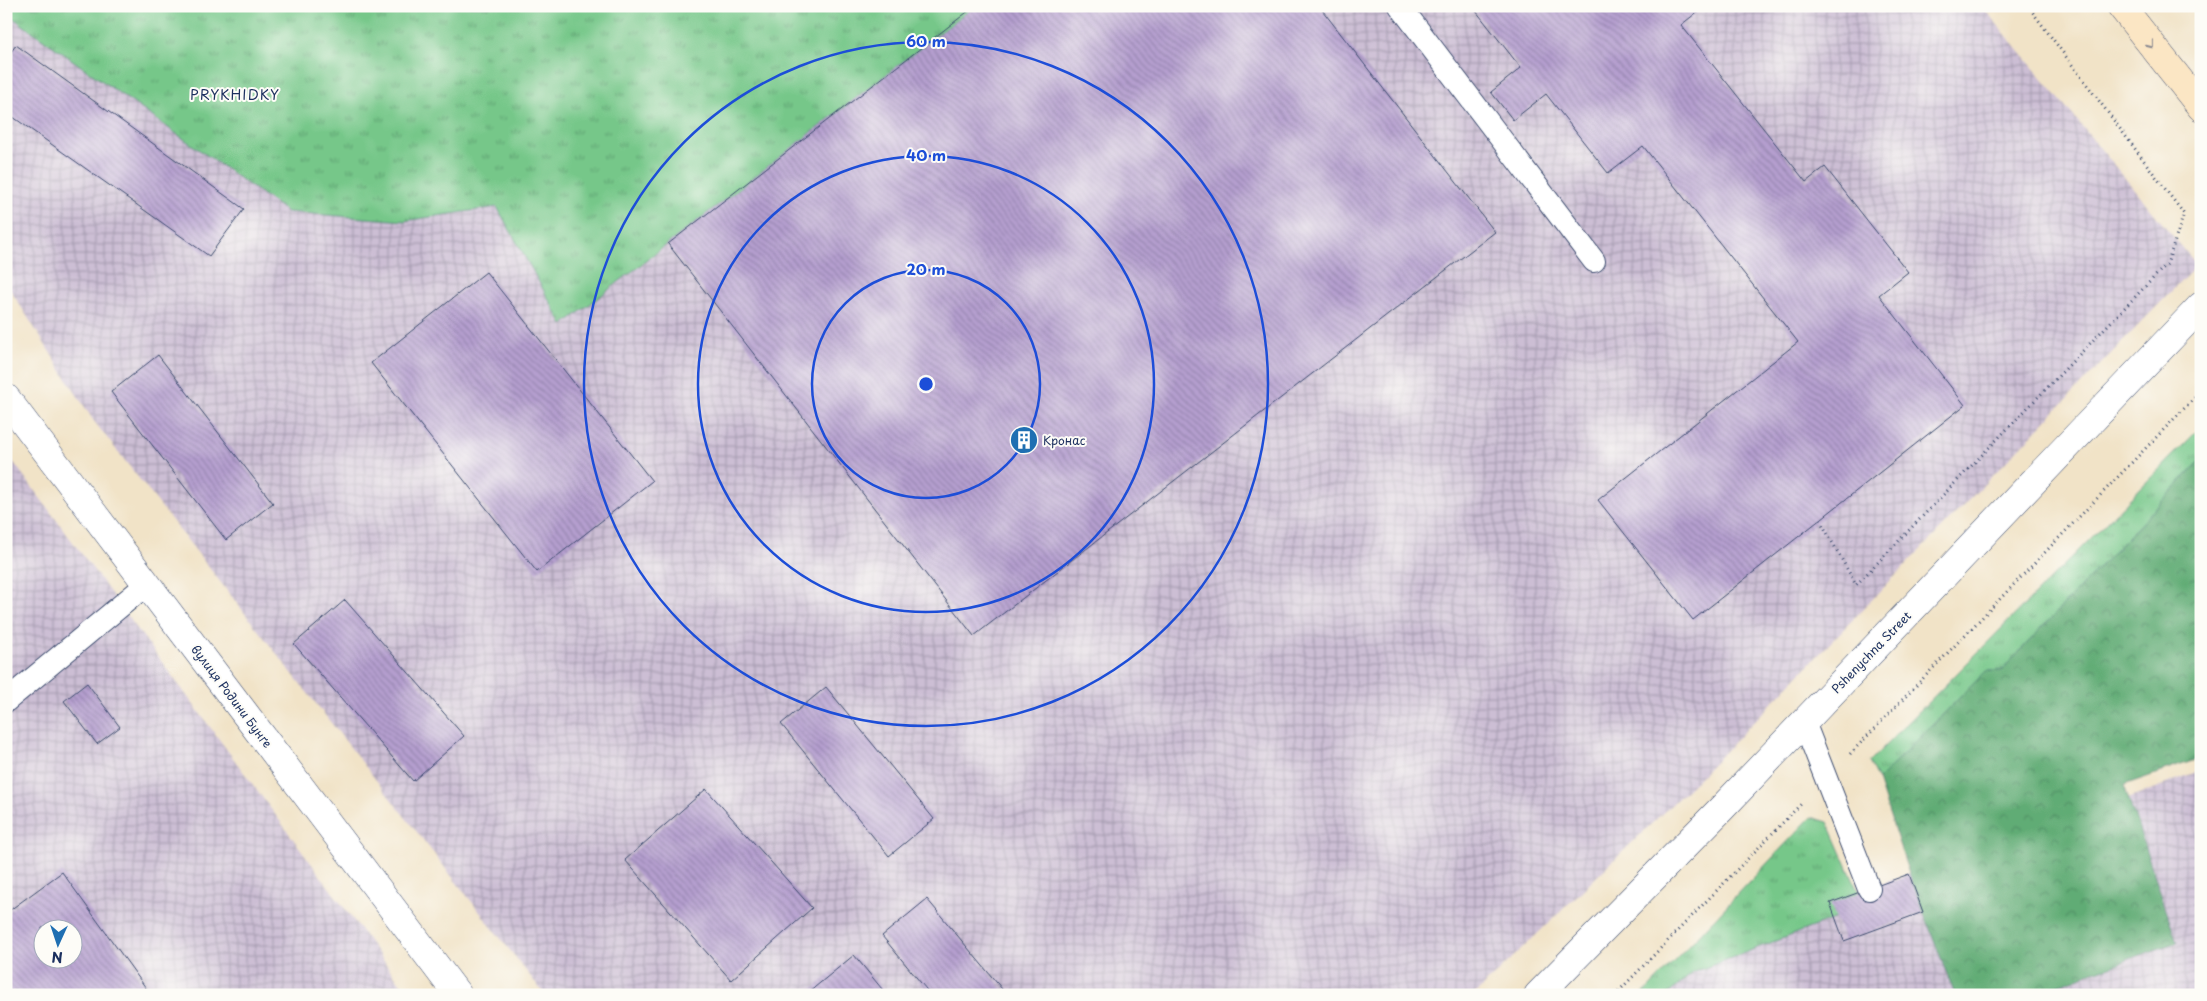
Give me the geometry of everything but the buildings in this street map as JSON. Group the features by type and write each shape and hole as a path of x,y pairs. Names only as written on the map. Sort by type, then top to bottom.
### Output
{"main road":[{"path":"2121,6 2201,107"}],"street":[{"name":"Pshenychna Street","path":"1538,995 1804,722 2201,306"},
{"name":"вулиця Родини Бунґе","path":"6,398 458,995"}],"lane":[{"path":"1400,6 1594,261"},
{"path":"6,701 147,584"},
{"path":"1804,722 1869,889"}],"path":[{"path":"1820,520 1856,585 2166,264 2184,214 2028,6"},
{"path":"1615,995 2201,392"}],"shaded area":[{"path":"6,6 1982,6 2197,265 1699,778 1474,995 545,995 93,420 6,283"},
{"path":"6,452 409,995 6,995"},
{"path":"2201,770 2201,995 1667,995 1694,972 1835,918"}],"green space":[{"path":"6,6 975,6 563,325 497,207 404,221 287,212 6,13"},
{"path":"2201,427 2201,460 2001,671 1986,671 1878,780 1869,762"},
{"path":"2201,460 2201,758 2124,785 2177,942 2030,995 1955,995 1909,874 1878,780 1986,671 2001,671"},
{"path":"1811,817 1828,822 1859,893 1836,918 1694,972 1667,995 1642,995"}],"place":[{"name":"Кронас","path":"1024,440"}],"district":[{"name":"PRYKHIDKY","path":"235,94"}]}
